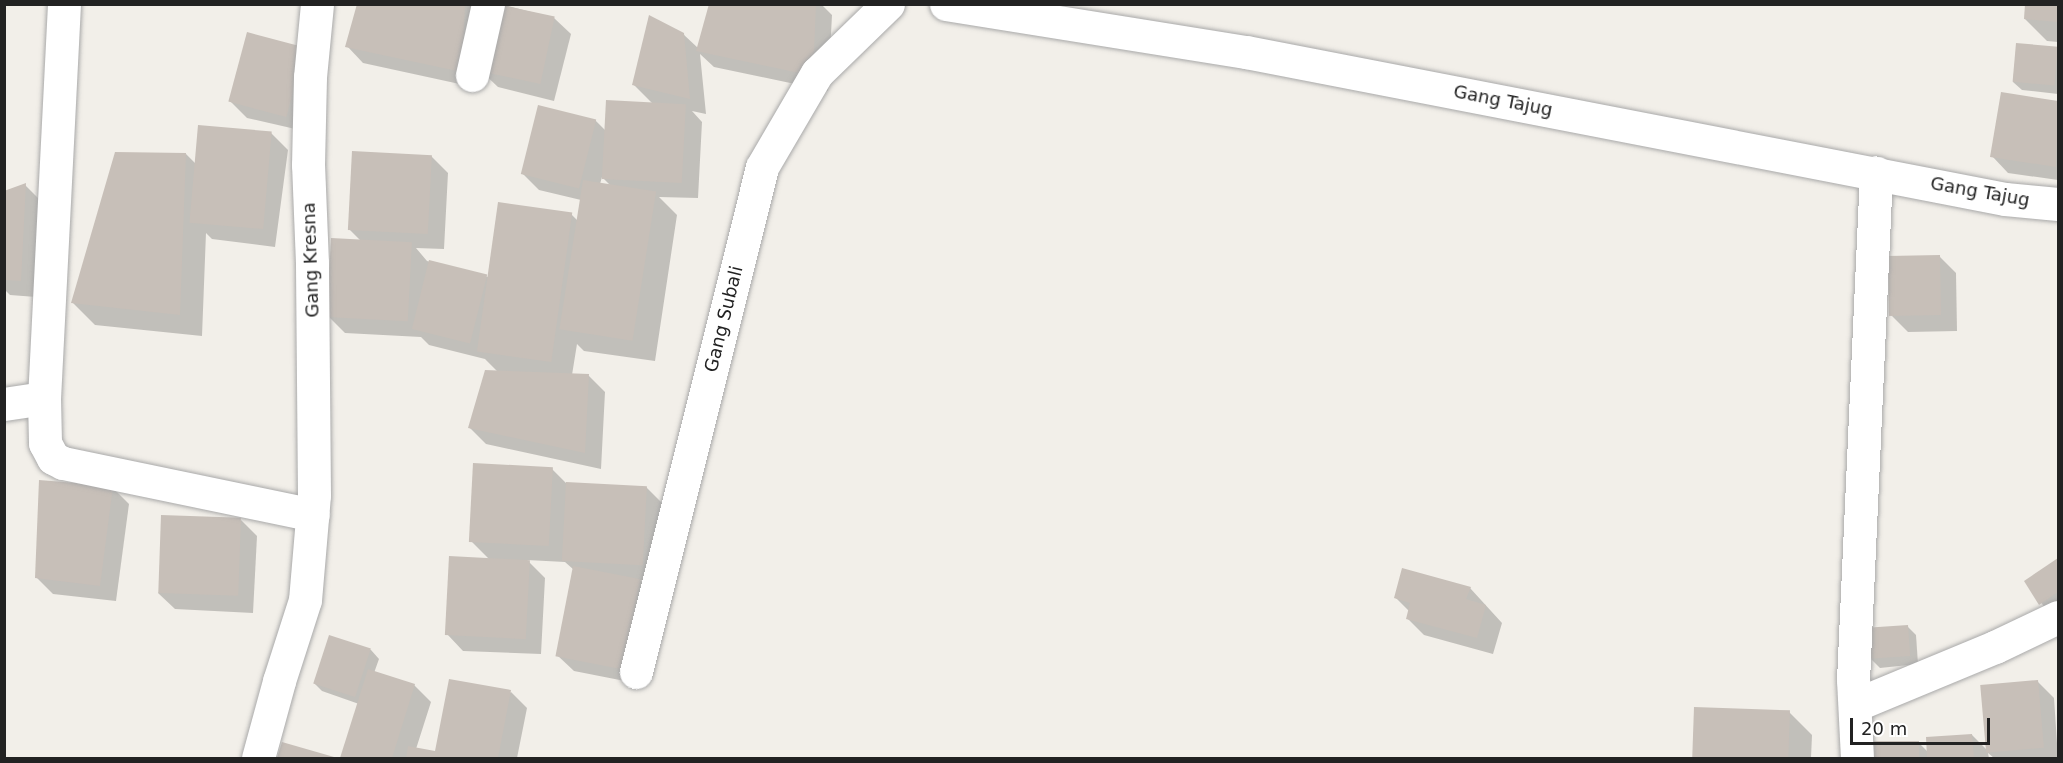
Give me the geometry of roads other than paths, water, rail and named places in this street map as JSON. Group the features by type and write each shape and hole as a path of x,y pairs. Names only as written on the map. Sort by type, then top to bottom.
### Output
{"street":[{"path":"64,4 44,398 45,443 53,458 63,463 313,515"},
{"name":"Gang Kresna","path":"258,759 304,600 313,515 313,286 308,165 310,77 317,4"},
{"path":"472,75 488,4"},
{"name":"Gang Subali","path":"636,672 762,167 817,73 888,4"},
{"name":"Gang Tajug","path":"955,5 1246,52 2005,199 2058,204"},
{"path":"1857,759 1853,669 1876,173"},
{"path":"4,404 44,398"},
{"path":"1855,705 1995,647 2058,617"}]}
